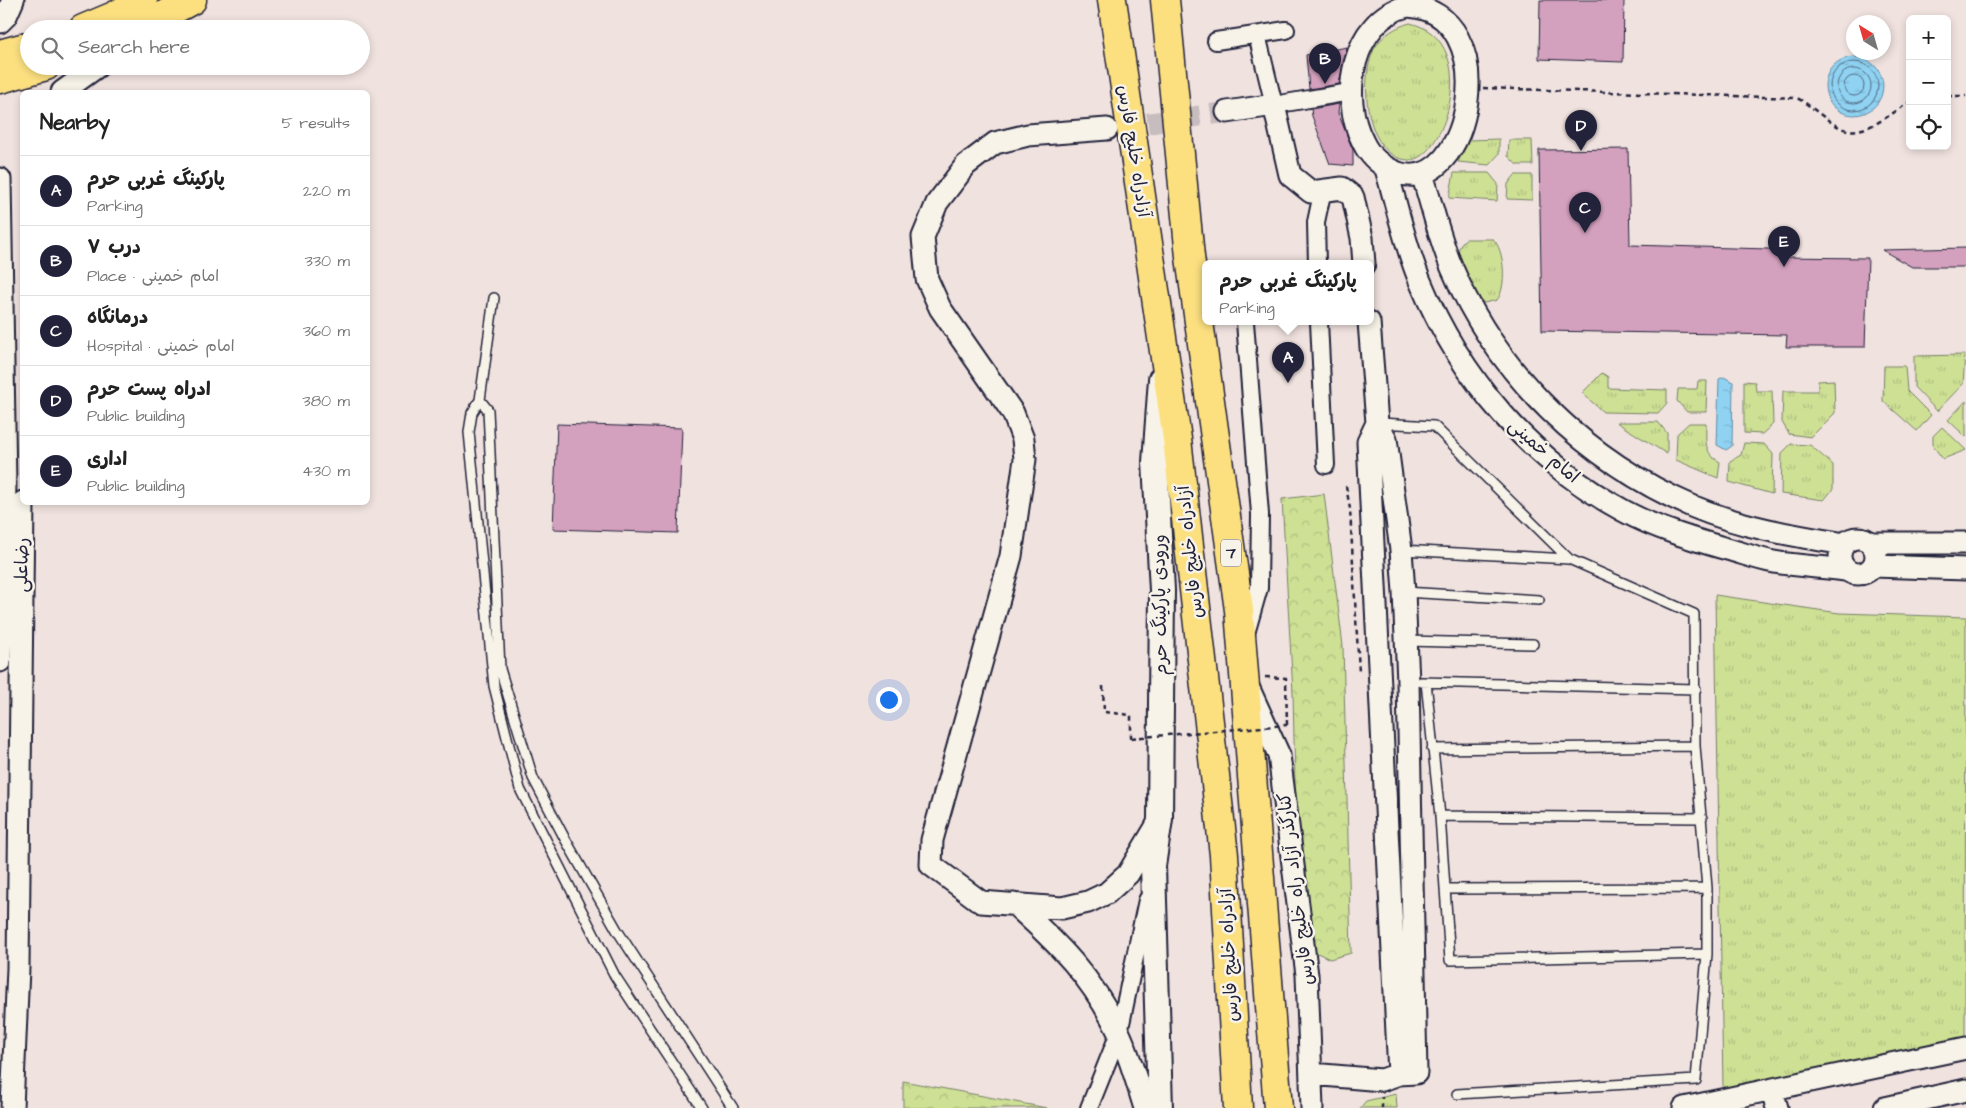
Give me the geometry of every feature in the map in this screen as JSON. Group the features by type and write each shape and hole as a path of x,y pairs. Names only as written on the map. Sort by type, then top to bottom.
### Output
{"highway":[{"path":"104,20 143,0"},
{"path":"155,20 192,0"},
{"name":"آزادراه خلیج فارس","path":"1112,0 1177,439 1224,855 1238,1108"},
{"name":"آزادراه خلیج فارس","path":"1165,0 1202,288"},
{"path":"0,54 20,48"},
{"path":"0,79 20,73"},
{"name":"آزادراه خلیج فارس","path":"1206,325 1242,647 1278,1108"}],"main road":[{"name":"ورودی پارکینگ حرم","path":"1153,866 1160,819 1162,590 1155,462 1164,345"},
{"path":"1153,866 1160,1108"}],"street":[{"path":"0,22 6,16 13,0"},
{"path":"164,20 192,0"},
{"path":"1394,5 1436,6 1458,38 1464,55 1470,88 1463,124 1452,146 1435,167 1422,174 1404,175 1386,169 1368,152 1357,131 1350,92 1356,58 1366,38 1379,20 1394,5"},
{"path":"1216,41 1286,30"},
{"path":"1257,35 1290,175 1311,192 1342,188 1353,197 1362,238 1364,260"},
{"path":"65,90 86,75"},
{"path":"1227,112 1350,92"},
{"path":"1107,129 1028,135 995,143 966,165 948,188 937,203 923,237 927,278 940,308 1013,413 1023,439 1025,459 1011,556 932,840 931,865 981,902 1062,908 1088,902 1107,893 1128,874 1160,819"},
{"name":"امام خمینی","path":"1386,169 1419,280 1444,332 1470,375 1510,424 1543,455 1574,479 1624,511 1693,540 1774,562 1845,570"},
{"name":"امام خمینی","path":"1422,174 1451,267 1469,303 1518,377 1561,423 1597,452 1634,477 1696,507 1786,535 1845,544"},
{"name":"رضاعلی","path":"0,179 4,485 0,661"},
{"path":"1317,260 1316,222 1323,189"},
{"path":"1242,647 1259,588 1260,514 1245,325"},
{"path":"1319,325 1326,465"},
{"path":"1311,1074 1382,1080 1400,1074 1416,1073 1417,682 1406,642 1401,550 1386,439 1377,423 1368,325"},
{"path":"1377,423 1368,442 1400,1074"},
{"name":"رضاعلی","path":"12,1108 18,968 23,505"},
{"path":"1966,543 1870,544 1858,538 1845,544 1840,554 1845,570 1860,574 1873,566 1966,569"},
{"path":"1870,544 1876,554 1873,566"},
{"name":"کنارگذر آزاد راه خلیج فارس","path":"1244,677 1279,755 1308,974 1312,1108"},
{"path":"1089,1108 1119,1033 1153,866"},
{"path":"1014,904 1058,943 1081,970 1119,1033 1145,1108"},
{"path":"1684,1108 1775,1099 1966,1048"},
{"path":"1885,1108 1966,1090"}],"lane":[{"path":"494,298 480,400 472,413 469,432 494,686 520,789 615,976 702,1108"},
{"path":"480,400 488,410 500,669 533,778 617,930 734,1108"},
{"path":"1377,423 1434,426 1569,559"},
{"path":"1401,550 1569,559 1694,614 1695,746 1708,888 1707,954 1696,1080 1457,1094"},
{"path":"1404,592 1538,600"},
{"path":"1406,642 1533,644"},
{"path":"1696,689 1417,682 1432,749 1440,816 1450,960 1707,954"},
{"path":"1432,749 1695,746"},
{"path":"1440,816 1702,818"},
{"path":"1445,889 1708,888"}],"path":[{"path":"1470,88 1797,98 1812,106 1840,128 1856,130 1872,125 1906,104"},
{"path":"1951,96 1966,96"},
{"path":"1104,686 1104,712 1131,715 1131,738 1287,725 1286,678"}],"green space":[{"path":"1410,23 1432,34 1446,52 1451,74 1450,99 1444,122 1434,142 1422,155 1408,160 1393,155 1382,145 1374,130 1369,112 1367,75 1370,59 1376,46 1391,32"},
{"path":"1499,139 1499,154 1489,165 1458,162 1469,140"},
{"path":"1509,140 1532,140 1533,165 1517,165 1508,156"},
{"path":"1454,173 1489,173 1498,184 1497,201 1449,198"},
{"path":"1515,175 1532,175 1532,200 1507,199 1508,184"},
{"path":"1466,239 1493,239 1497,244 1502,260 1503,278 1497,300 1484,303 1473,293 1457,252"},
{"path":"1965,355 1963,384 1937,411 1914,387 1914,356"},
{"path":"1884,366 1905,366 1907,391 1931,415 1917,431 1883,401"},
{"path":"1602,373 1608,377 1608,388 1667,390 1667,403 1658,413 1603,412 1582,393"},
{"path":"1834,380 1835,413 1811,437 1789,434 1782,422 1783,391 1818,391 1818,381"},
{"path":"1698,381 1707,381 1706,412 1687,412 1677,401 1678,389 1697,389"},
{"path":"1744,381 1755,382 1756,391 1772,391 1773,424 1762,434 1744,433"},
{"path":"1966,401 1966,437 1948,420"},
{"path":"1616,422 1658,422 1667,433 1667,454"},
{"path":"1689,423 1706,423 1708,450 1720,462 1718,478 1676,460 1677,434"},
{"path":"1942,427 1966,450 1943,459 1933,446 1933,436"},
{"path":"1744,443 1764,444 1773,454 1772,494 1729,482 1730,461 1741,455"},
{"path":"1791,444 1810,445 1833,465 1833,489 1824,500 1781,494 1782,453"},
{"path":"1324,494 1343,646 1351,953 1330,959 1311,950 1297,877 1293,693 1282,499"},
{"path":"1715,595 1839,613 1966,617 1965,1040 1723,1088"},
{"path":"903,1081 1047,1108 903,1108"},
{"path":"1396,1094 1397,1108 1360,1108 1366,1101"}],"water":[{"path":"1843,59 1867,60 1878,70 1882,80 1881,97 1865,113 1854,115 1843,113 1827,97 1825,86 1827,75"},
{"path":"1724,377 1733,382 1732,446 1726,450 1717,445 1719,379"}],"building":[{"path":"1540,0 1624,0 1623,62 1539,59"},
{"path":"1347,47 1339,84 1309,89 1306,55"},
{"path":"1339,104 1338,113 1353,150 1353,166 1330,164 1312,116 1311,109"},
{"path":"1628,149 1630,245 1768,249 1780,250 1780,257 1868,258 1865,347 1786,347 1787,335 1542,331 1539,150"},
{"path":"1966,248 1966,267 1912,267 1882,250"},
{"path":"557,424 682,428 678,533 553,529"}],"tunnel":[{"path":"1116,128 1227,112"}],"place":[{"name":"درب ۷","path":"1325,84"},
{"name":"ادراه پست حرم","path":"1581,151"},
{"name":"درمانگاه","path":"1585,233"},
{"name":"اداری","path":"1784,267"},
{"name":"پارکینگ غربی حرم","path":"1288,383"}]}
